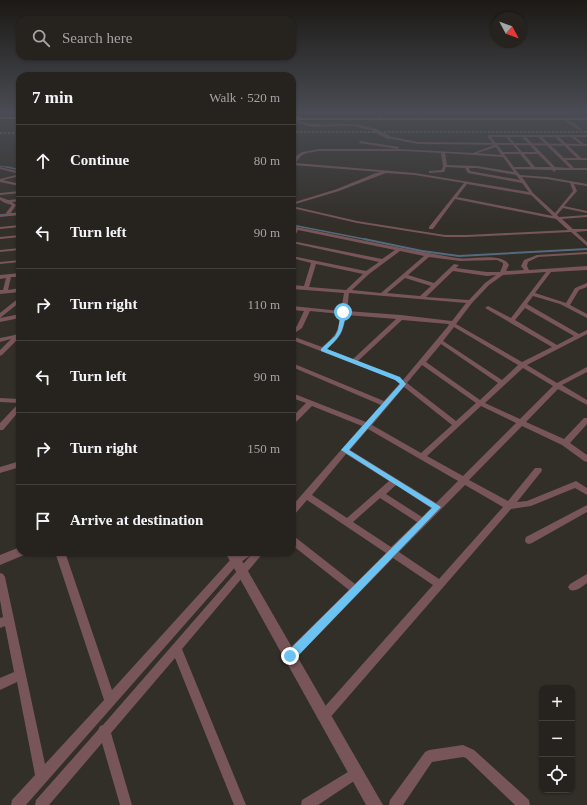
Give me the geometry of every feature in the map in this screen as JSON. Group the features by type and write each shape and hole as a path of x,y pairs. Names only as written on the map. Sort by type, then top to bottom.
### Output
{"street":[{"path":"405,150 412,151"},
{"path":"469,155 483,150"},
{"path":"499,150 532,194 570,231 587,245"},
{"path":"518,150 534,168"},
{"path":"536,150 554,169"},
{"path":"553,150 573,169"},
{"path":"571,150 580,159"},
{"path":"296,159 298,156 308,151 412,151 469,155 521,153 540,154"},
{"path":"415,174 444,171 444,153"},
{"path":"562,159 587,159"},
{"path":"296,164 415,174 532,194"},
{"path":"445,166 495,169 518,175 587,185"},
{"path":"467,167 469,172 522,182"},
{"path":"0,168 16,173"},
{"path":"513,168 587,169"},
{"path":"547,178 554,171 554,169"},
{"path":"296,203 338,190 380,172"},
{"path":"0,181 16,175"},
{"path":"0,181 16,184"},
{"path":"432,228 467,182"},
{"path":"556,217 575,191 571,182"},
{"path":"0,194 16,192"},
{"path":"0,198 14,205 0,222"},
{"path":"454,198 556,217 587,216"},
{"path":"0,202 16,201"},
{"path":"562,207 587,212"},
{"path":"296,208 371,224 445,236 587,230"},
{"path":"0,215 16,213"},
{"path":"0,228 16,226"},
{"path":"296,228 428,256 460,260 498,260 505,262 506,265 503,272 487,284 470,302 455,324 368,426 345,450 296,507"},
{"path":"0,245 1,238 16,236"},
{"path":"296,243 383,261"},
{"path":"0,251 16,249"},
{"path":"323,350 337,336 340,330 347,292 367,273 399,250"},
{"path":"527,272 524,266 526,261 537,256 587,253"},
{"path":"383,294 428,256"},
{"path":"296,258 367,273"},
{"path":"421,298 453,269 460,260"},
{"path":"0,263 16,261"},
{"path":"306,288 314,261"},
{"path":"453,269 487,274 584,269 587,274"},
{"path":"512,321 549,271"},
{"path":"0,277 16,275"},
{"path":"9,276 3,292 16,290"},
{"path":"404,276 435,285"},
{"path":"567,305 578,289 587,285"},
{"path":"296,287 470,302"},
{"path":"578,289 587,293"},
{"path":"532,294 567,305 587,316"},
{"path":"0,316 16,302"},
{"path":"524,305 579,336"},
{"path":"0,308 12,306"},
{"path":"296,308 449,322 455,324 587,402"},
{"path":"488,308 557,347"},
{"path":"296,330 300,327 308,309"},
{"path":"0,320 16,317"},
{"path":"354,362 401,317"},
{"path":"422,456 523,364 587,332"},
{"path":"0,340 16,335"},
{"path":"0,354 16,337"},
{"path":"296,340 398,379 457,425"},
{"path":"0,344 12,341"},
{"path":"440,341 502,383"},
{"path":"422,362 480,404 565,443 587,459"},
{"path":"296,367 386,404"},
{"path":"290,656 558,385 587,369"},
{"path":"296,397 368,426 509,506 528,504 576,484 587,492"},
{"path":"0,400 16,401"},
{"path":"296,416 310,403"},
{"path":"0,428 16,410"},
{"path":"565,443 585,425"},
{"path":"345,450 437,507"},
{"path":"0,470 16,465"},
{"path":"324,716 509,506 538,470"},
{"path":"348,522 394,481"},
{"path":"306,494 440,585"},
{"path":"380,494 423,522"},
{"path":"529,540 587,508"},
{"path":"296,543 356,590"},
{"path":"0,560 16,554"},
{"path":"61,556 110,701"},
{"path":"17,805 236,562 250,556"},
{"path":"41,805 176,648 236,562"},
{"path":"236,562 375,805"},
{"path":"0,577 4,622 20,675 42,777"},
{"path":"573,587 587,578"},
{"path":"176,648 240,805"},
{"path":"0,684 20,675"},
{"path":"104,730 126,805"},
{"path":"395,805 430,756 463,752 470,754 524,805"},
{"path":"307,805 356,773"}],"waterway":[{"path":"0,166 10,168"},
{"path":"10,168 16,169"},
{"path":"0,215 16,213"},
{"path":"296,226 366,239"},
{"path":"366,239 422,251 459,256 587,249"}],"route":[{"path":"290,656 437,507 345,450 368,426 403,384 398,379 323,350 337,336 342,324 343,312"}]}
